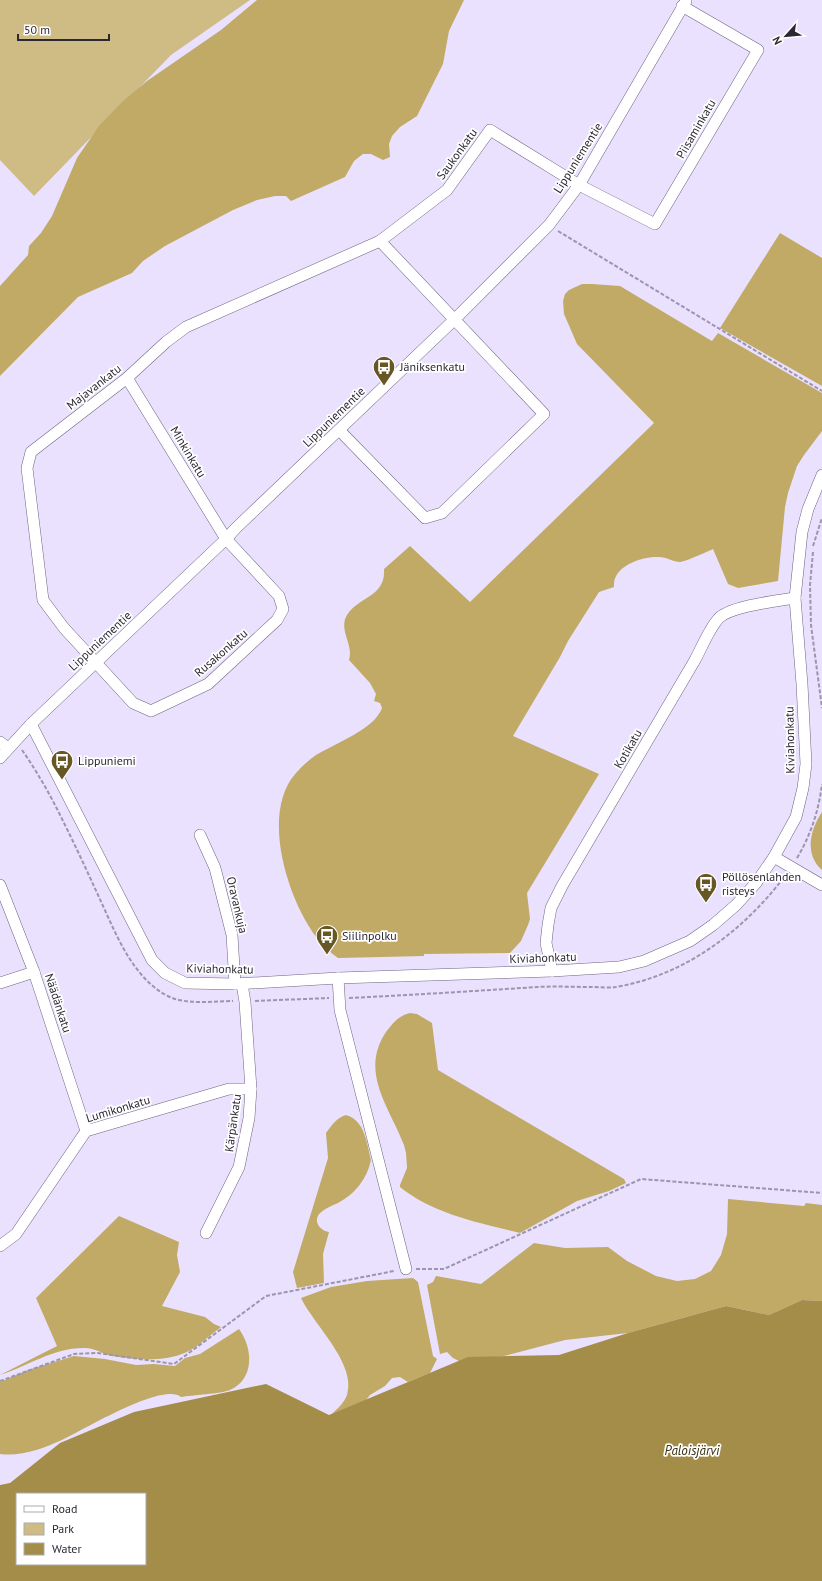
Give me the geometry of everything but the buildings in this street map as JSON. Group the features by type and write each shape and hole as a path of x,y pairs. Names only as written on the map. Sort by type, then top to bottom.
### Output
{"street":[{"name":"Lippuniementie","path":"0,758 4,745 31,724 226,539 455,319 549,225 579,185 684,3"},
{"name":"Piisaminkatu","path":"579,185 655,224 758,50 684,3"},
{"name":"Saukonkatu","path":"380,241 447,190 490,130 579,185"},
{"path":"339,430 425,518 442,513 544,414 380,241"},
{"name":"Majavankatu","path":"96,663 64,628 43,600 28,468 31,452 127,378 166,342 186,327 380,241"},
{"name":"Minkinkatu","path":"127,378 226,539"},
{"name":"Kiviahonkatu","path":"31,724 152,960 165,973 185,983 238,984 338,978 552,971 619,967 644,961 690,941 712,926 736,905 756,883 774,857 796,817 803,788 806,764 802,684 795,598 802,532 808,509 822,475"},
{"name":"Rusakonkatu","path":"96,663 133,703 151,711 208,684 277,620 283,609 278,596 226,539"},
{"name":"Kotikatu","path":"552,971 546,943 551,908 562,886 695,660 711,628 719,618 745,606 795,598"},
{"name":"Oravankuja","path":"200,835 214,868 232,935 238,984"},
{"path":"774,857 822,885"},
{"name":"Näädänkatu","path":"0,885 34,972 86,1131"},
{"path":"0,983 34,972"},
{"path":"338,978 338,998 340,1010 406,1269"},
{"name":"Kärpänkatu","path":"206,1233 239,1167 249,1118 251,1089 245,1002 238,984"},
{"name":"Lumikonkatu","path":"0,1246 16,1234 86,1131 229,1089 251,1089"}],"path":[{"path":"549,225 822,391"},
{"path":"822,518 813,545 810,585 811,625 822,708"},
{"path":"20,748 35,769 63,821 109,920 129,957 144,979 165,995 183,1001 245,1002 446,994 546,986 615,987 645,980 678,966 705,952 731,934 770,895 791,868 805,844 820,802 822,784"}],"green space":[{"path":"0,0 250,0 171,55 34,196 0,160"}],"shaded area":[{"path":"257,0 464,0 449,31 443,64 417,116 400,127 392,136 389,144 390,157 383,160 371,154 363,154 354,161 345,177 291,201 286,196 275,196 257,200 233,210 165,246 143,261 132,273 78,297 0,376 0,286 28,255 29,246 41,233 52,216 77,158 99,126 123,101 147,81 221,30"},
{"path":"780,233 822,258 822,386 720,328"},
{"path":"582,284 620,286 712,341 718,333 822,393 822,431 797,466 788,493 785,507 778,581 738,588 728,584 713,549 680,562 662,557 652,557 629,564 623,568 618,573 614,587 599,592 568,641 513,736 599,774 527,893 530,919 521,941 510,953 424,954 424,956 338,958 326,949 320,942 298,906 282,859 279,835 280,812 285,791 296,773 316,755 353,735 371,723 378,716 382,708 380,703 374,701 376,694 370,683 349,660 350,648 344,626 347,615 358,604 376,591 381,585 384,569 410,546 470,602 654,423 577,344 564,314 563,301 565,294 569,290"},
{"path":"822,812 822,870 816,864 813,857 811,842 814,826"},
{"path":"410,1013 417,1014 432,1023 438,1070 624,1179 626,1183 609,1191 577,1201 520,1233 473,1221 442,1211 413,1196 400,1187 407,1168 406,1153 404,1145 380,1090 376,1076 375,1061 378,1047 386,1032 399,1018"},
{"path":"346,1115 357,1122 361,1127 371,1160 367,1173 355,1190 338,1203 330,1206 317,1217 317,1223 319,1226 323,1230 329,1232 323,1254 324,1283 297,1288 293,1272 328,1158 326,1133 337,1120"},
{"path":"728,1199 804,1206 806,1203 822,1205 822,1301 802,1300 769,1315 726,1306 628,1333 565,1340 504,1356 459,1361 447,1352 440,1354 427,1285 433,1282 436,1276 481,1284 534,1243 565,1248 608,1247 627,1261 656,1276 677,1281 695,1279 711,1271 721,1255 727,1234"},
{"path":"119,1216 179,1242 177,1255 180,1272 162,1306 205,1317 221,1327 191,1350 160,1359 112,1356 90,1349 72,1349 51,1354 0,1375 57,1346 36,1298"},
{"path":"413,1278 418,1282 433,1356 437,1359 430,1373 408,1382 400,1377 392,1378 385,1386 370,1395 366,1400 332,1414 347,1395 348,1383 346,1371 333,1345 307,1309 301,1298 331,1287 367,1281"},
{"path":"239,1329 244,1337 249,1354 248,1371 238,1385 230,1390 181,1397 171,1394 157,1396 123,1409 48,1446 24,1453 8,1455 0,1454 0,1382 28,1370 74,1356 105,1359 136,1365 154,1364 175,1366 185,1358 200,1354"}],"water":[{"name":"Paloisjärvi","path":"802,1300 822,1301 822,1581 0,1581 0,1485 10,1483 60,1443 134,1412 266,1384 329,1415 468,1357 559,1355 628,1333 726,1306 769,1315"}],"place":[{"name":"Jäniksenkatu","path":"384,386"},
{"name":"Lippuniemi","path":"62,780"},
{"name":"Pöllösenlahden risteys","path":"706,904"},
{"name":"Siilinpolku","path":"327,956"}]}
